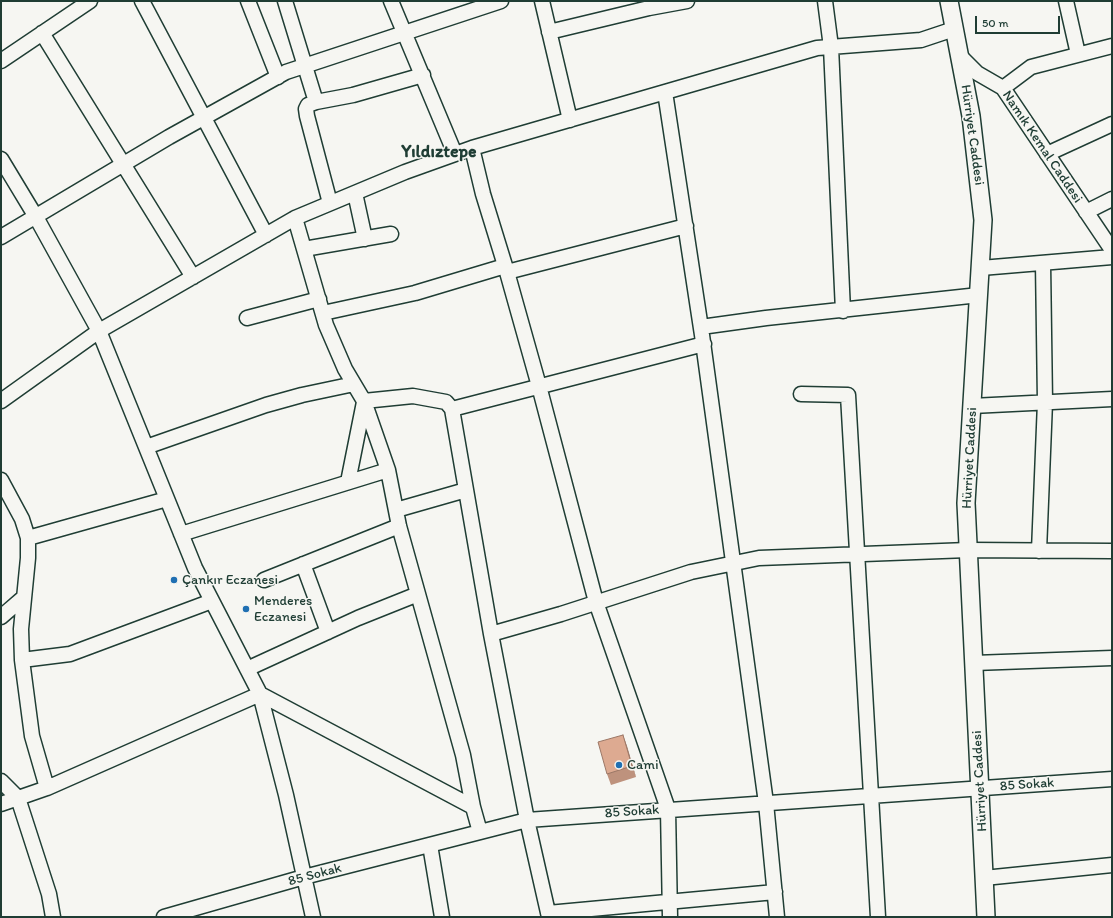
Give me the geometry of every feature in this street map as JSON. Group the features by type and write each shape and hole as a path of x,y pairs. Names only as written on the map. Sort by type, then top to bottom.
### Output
{"street":[{"path":"1,61 90,1"},
{"path":"142,1 266,235"},
{"path":"248,1 278,77"},
{"path":"285,1 316,102"},
{"path":"391,1 455,154"},
{"path":"1,237 204,118 278,77 304,66 484,4 501,1"},
{"path":"542,1 570,120"},
{"path":"549,32 649,8 687,1"},
{"path":"824,1 831,47 843,311"},
{"name":"Hürriyet Caddesi","path":"949,1 971,116 983,220 966,503 986,917"},
{"path":"1066,1 1078,54"},
{"path":"1,401 99,331 295,218 455,154 817,48 921,40 954,30"},
{"path":"42,33 193,277"},
{"path":"1003,88 1031,67 1112,46"},
{"name":"Namık Kemal Caddesi","path":"960,56 977,73 1003,88 1112,250"},
{"path":"330,203 307,116 306,109 308,105 423,75"},
{"path":"665,92 704,344 732,564 766,803 777,917"},
{"path":"1047,154 1112,124"},
{"path":"472,148 483,194 539,386 596,602 668,809 670,917"},
{"path":"1,159 36,217 99,331 195,568 260,694 286,795 313,917"},
{"path":"355,193 365,239"},
{"path":"1086,212 1112,199"},
{"path":"295,218 321,306 345,369 364,402 388,470 399,526 463,755 473,807 480,832"},
{"path":"247,318 415,293 506,269 686,226"},
{"path":"304,249 392,234"},
{"path":"981,268 1112,257"},
{"path":"1039,551 1045,402 1043,263"},
{"path":"701,327 979,295"},
{"path":"452,408 704,344"},
{"path":"146,447 266,405 302,395 354,384"},
{"path":"801,394 848,395 878,917"},
{"path":"364,402 413,396 446,402 452,408 491,634 527,820 549,915 775,892"},
{"path":"972,406 1112,399"},
{"path":"348,482 364,402"},
{"path":"181,534 388,470"},
{"path":"1,480 22,519 28,538 28,558 21,629 22,660 32,736 47,788"},
{"path":"396,510 466,490"},
{"path":"28,538 167,499"},
{"path":"264,580 399,526"},
{"path":"491,634 691,572 759,558 968,550 1112,551"},
{"path":"303,564 328,632"},
{"path":"247,669 328,632 418,594"},
{"path":"1,617 23,598"},
{"path":"22,660 70,654 212,601"},
{"path":"974,664 1112,658"},
{"path":"260,694 473,807"},
{"path":"1,804 47,788 260,694"},
{"name":"85 Sokak","path":"164,917 304,877 527,820 1112,779"},
{"path":"1,781 18,798 49,894 53,917"},
{"path":"430,845 442,917"},
{"path":"984,878 1112,866"}],"building":[{"name":"Cami","path":"623,735 632,766 607,774 598,742"}],"place":[{"name":"Çankır Eczanesi","path":"174,580"},
{"name":"Menderes Eczanesi","path":"246,609"},
{"name":"Cami","path":"619,765"}],"district":[{"name":"Yıldıztepe","path":"439,152"}]}
